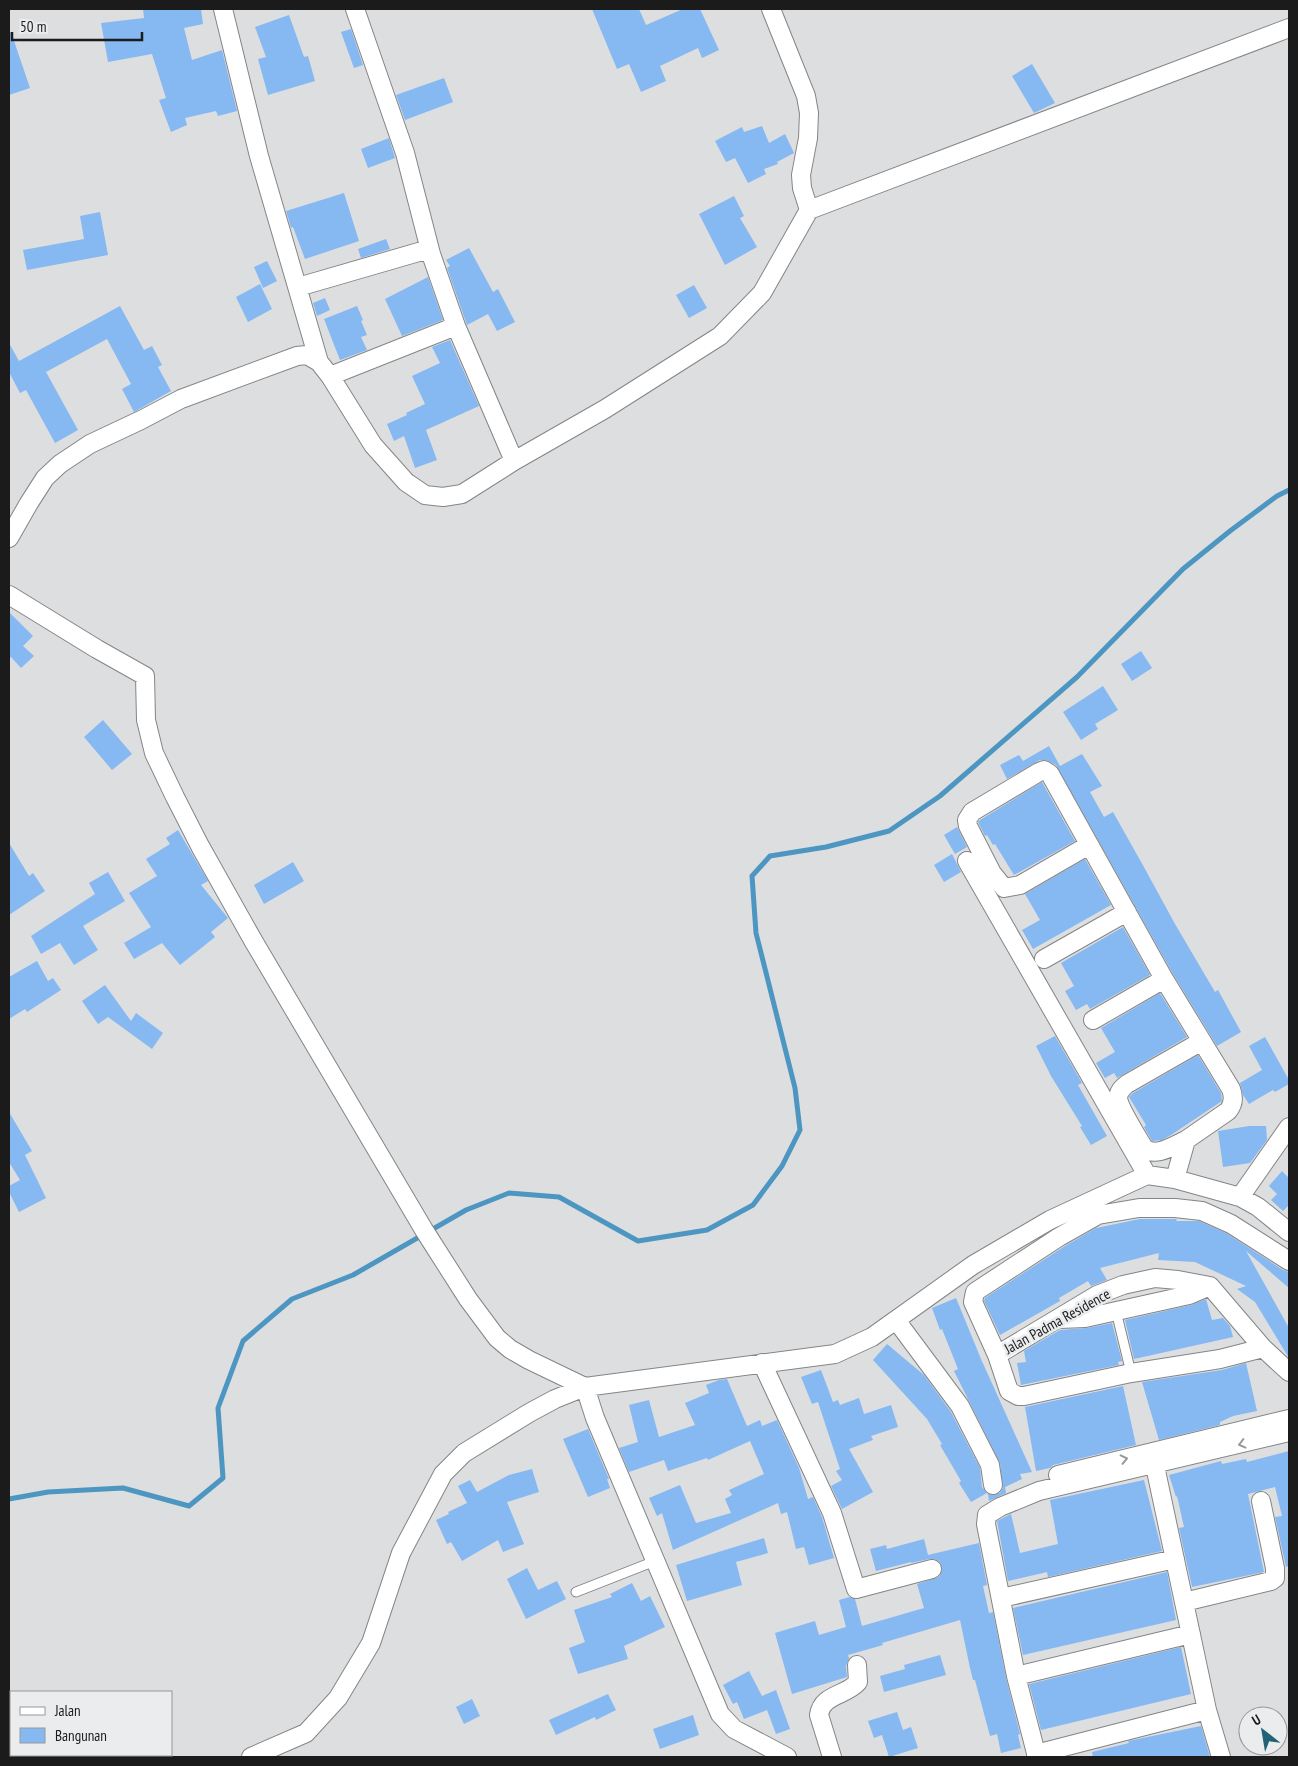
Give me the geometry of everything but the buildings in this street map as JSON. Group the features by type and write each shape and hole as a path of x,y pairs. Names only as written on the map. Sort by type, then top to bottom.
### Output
{"street":[{"path":"223,9 259,156 319,362"},
{"path":"355,9 405,153 430,249 456,326 514,461"},
{"path":"771,9 806,96 809,113 808,138 801,175 802,188 809,210"},
{"path":"9,538 45,478 60,464 90,444 181,399 297,356 307,355 319,362 330,376 373,445 406,482 426,495 443,498 462,494 514,461 605,409 720,336 762,293 809,210 1289,28"},
{"path":"298,287 430,249"},
{"path":"330,376 456,326"},
{"path":"9,595 145,676 146,720 154,753 175,797 254,942 424,1230 468,1299 497,1338 510,1349 529,1360 584,1387 595,1418 720,1714 734,1729 787,1757"},
{"path":"1088,845 1020,885 1004,888 992,873 968,826 967,820 972,812 1044,770 1050,774 1164,979 1202,1041 1231,1089 1233,1096 1232,1106 1228,1111 1186,1140 1156,1152 1148,1152 1122,1109 1118,1100 1120,1090 1127,1084 1202,1041"},
{"path":"967,860 1147,1175"},
{"path":"1044,958 1127,912"},
{"path":"1092,1020 1164,979"},
{"path":"1240,1197 1289,1127"},
{"path":"1175,1179 1186,1140"},
{"path":"251,1757 306,1733 338,1698 371,1643 401,1553 443,1474 464,1453 556,1399 584,1387 835,1354 872,1337 973,1265 1056,1216 1147,1175 1175,1179 1240,1197 1258,1207 1289,1232"},
{"path":"1263,1348 1220,1359 1131,1373 1018,1396 1008,1391 997,1355 973,1302 973,1295 1059,1237 1098,1215 1139,1208 1175,1208 1202,1211 1231,1224 1289,1261"},
{"name":"Jalan Padma Residence","path":"997,1355 1098,1295 1123,1285 1155,1278 1210,1286"},
{"path":"1058,1318 1085,1318 1189,1296 1210,1286 1263,1348 1289,1372"},
{"path":"896,1320 960,1406 990,1465 993,1485"},
{"path":"762,1363 832,1513 856,1589 932,1569"},
{"path":"1153,1459 1289,1419"},
{"path":"1207,1710 1036,1756 1016,1676 986,1524 987,1515 1000,1507 1039,1491 1037,1480 1289,1432"},
{"path":"1153,1459 1207,1710 1221,1757"},
{"path":"1184,1602 1271,1581 1275,1578 1275,1568 1261,1501"},
{"path":"1001,1598 1174,1559"},
{"path":"1016,1676 1191,1634"},
{"path":"832,1757 819,1715 820,1710 825,1700 853,1688 858,1682 857,1665"}],"lane":[{"path":"1116,1311 1131,1373"},
{"path":"576,1592 655,1560"}],"waterway":[{"path":"9,1499 48,1492 123,1488 189,1506 223,1478 218,1408 243,1341 292,1299 353,1275 466,1210 509,1193 559,1197 638,1241 707,1230 753,1205 782,1166 800,1130 795,1088 756,933 752,876 770,856 826,847 889,831 940,796 1077,677 1183,569 1230,531 1277,496 1289,490"}]}
